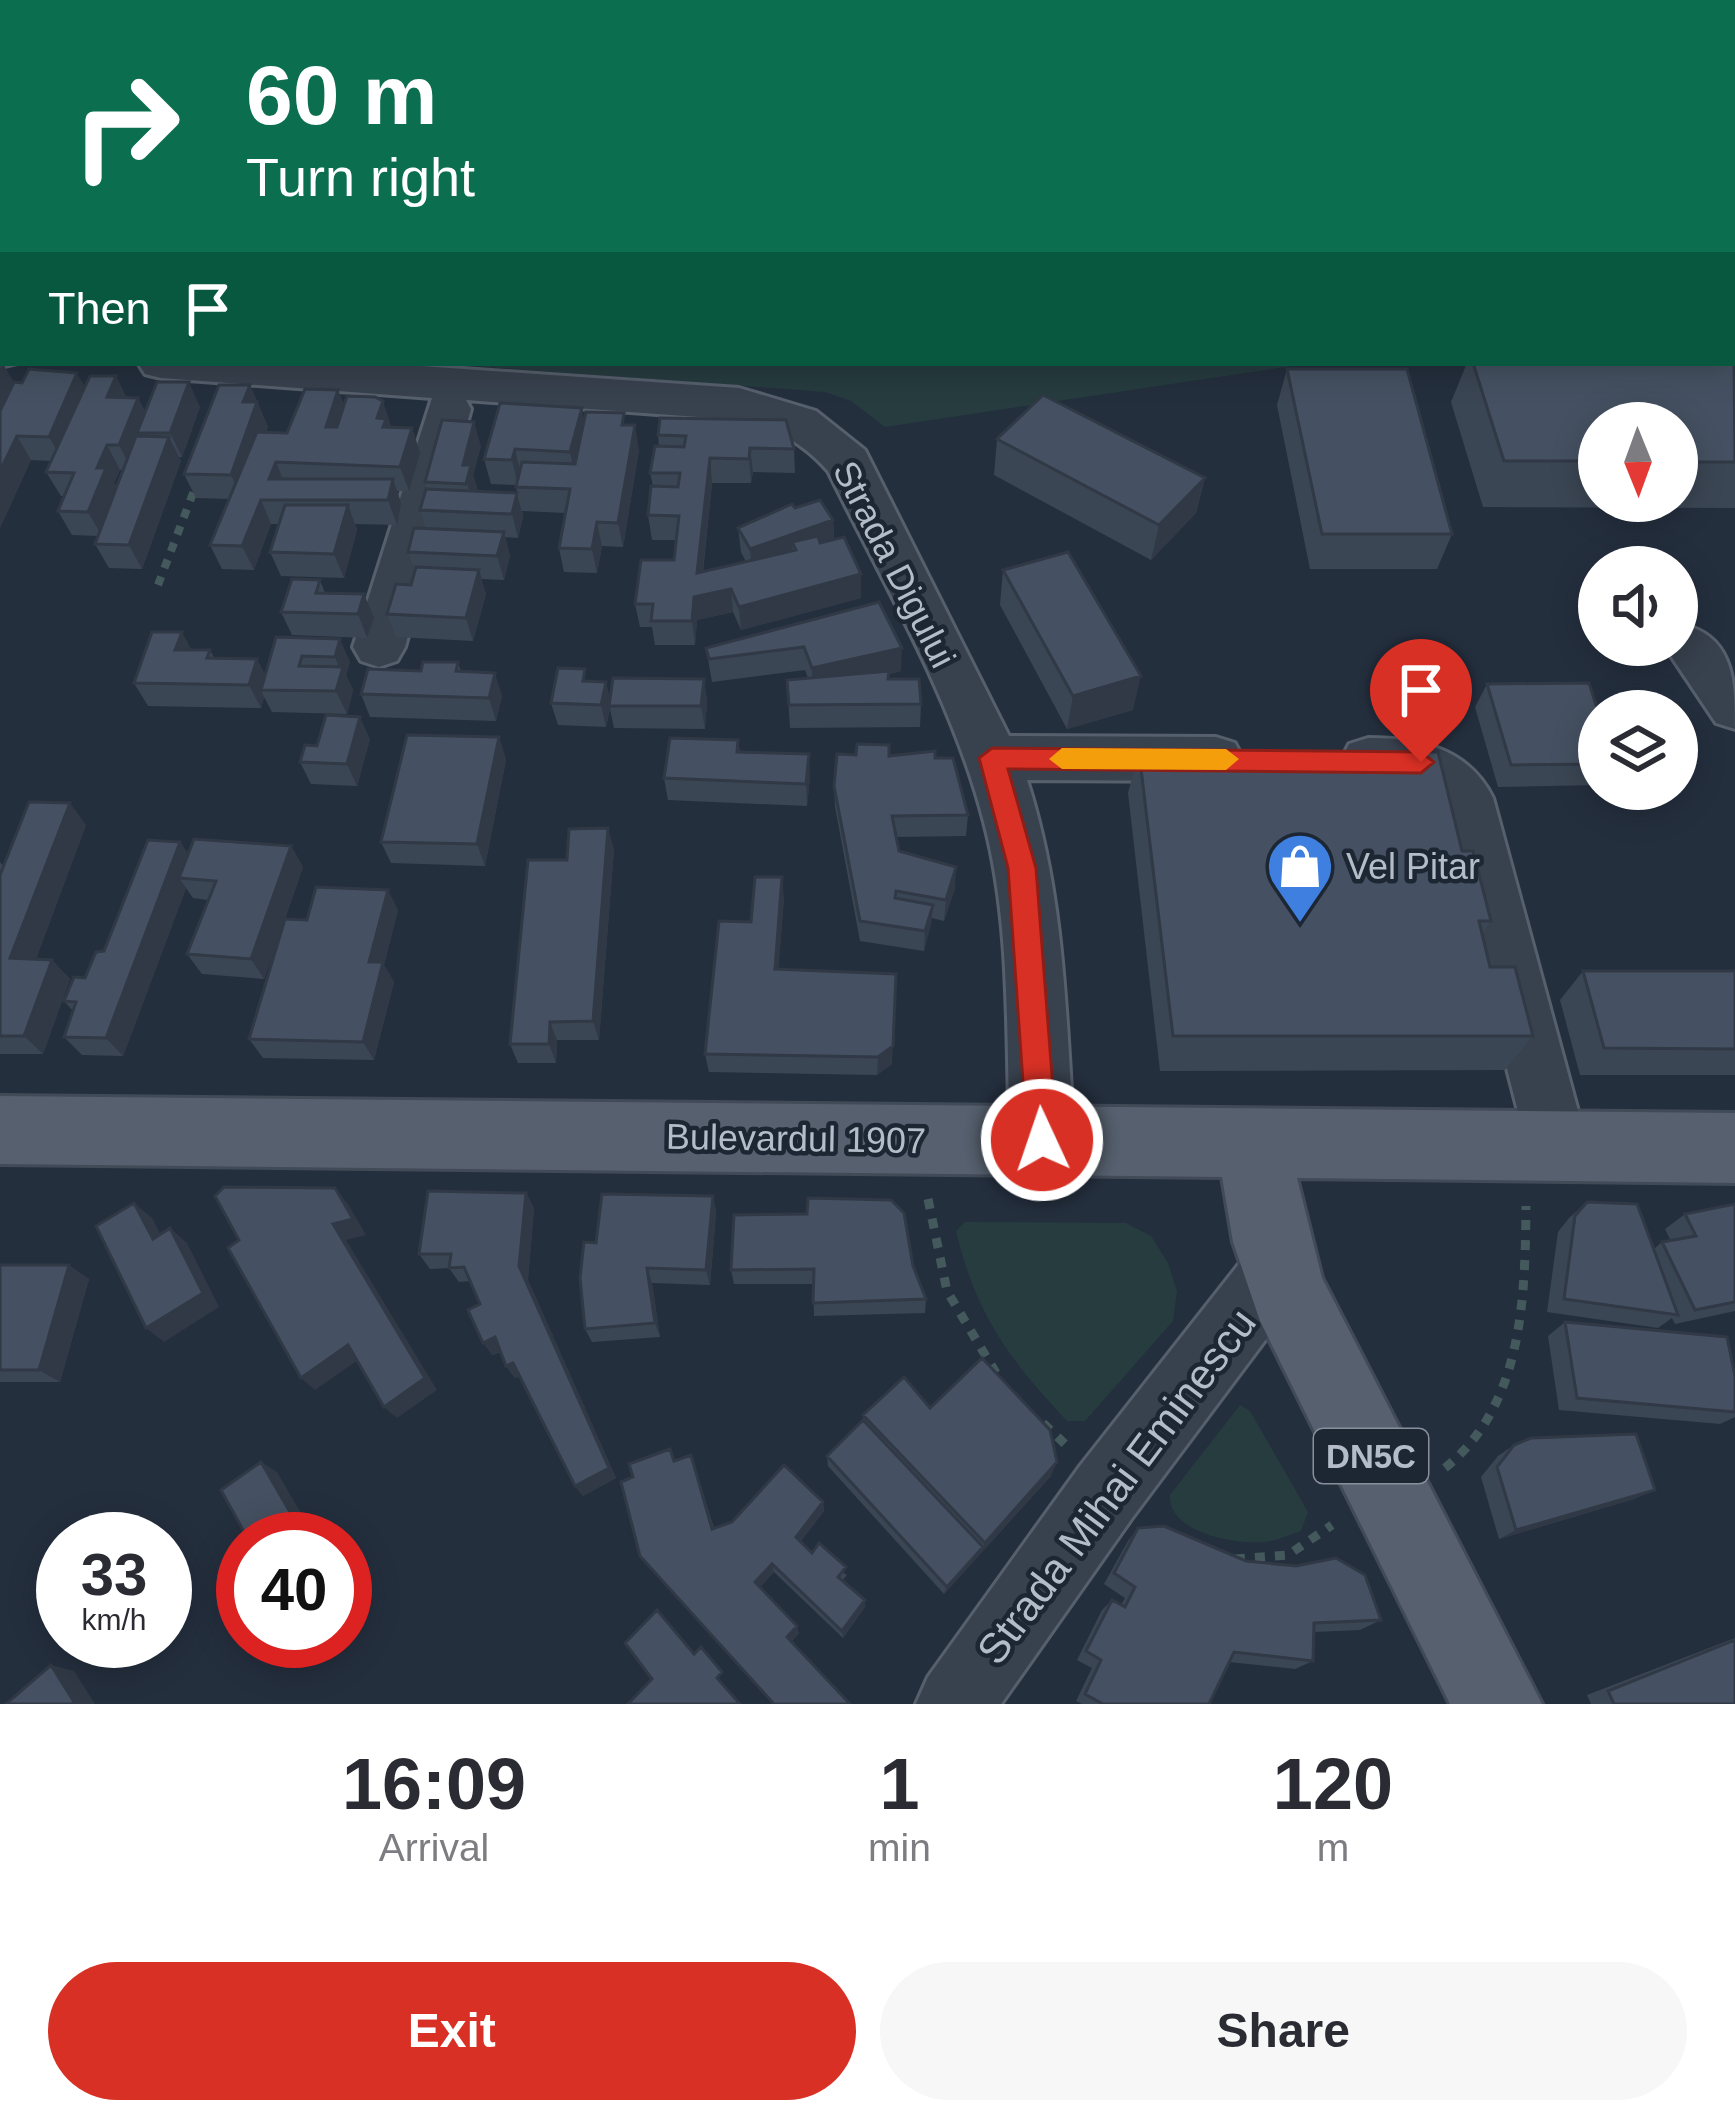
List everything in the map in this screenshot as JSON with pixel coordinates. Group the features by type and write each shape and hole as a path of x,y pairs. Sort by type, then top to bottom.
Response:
{"main road":[{"name":"Bulevardul 1907","path":"0,1130 1253,1144 1541,1177 1735,1148"},
{"name":"DN5C","path":"1253,1144 1278,1268 1497,1704"}],"street":[{"name":"Strada Digului","path":"202,366 740,404 795,415 823,433 848,462 992,758 1022,868 1042,1140"},
{"path":"379,647 455,384"},
{"path":"1698,657 1735,708"},
{"path":"992,758 1421,762 1447,777 1465,798 1541,1177"},
{"name":"Strada Mihai Eminescu","path":"955,1704 1106,1492 1278,1268"}],"path":[{"path":"158,585 200,477"},
{"path":"1430,1477 1469,1454 1494,1414 1511,1358 1541,1177"},
{"path":"928,1199 930,1247 953,1305 1001,1379"},
{"path":"1028,1409 1080,1459"},
{"path":"1213,1553 1273,1560 1303,1553 1332,1525"}],"green space":[{"path":"474,366 1292,366 885,427 851,401 825,392"},
{"path":"965,1222 1126,1223 1151,1236 1168,1263 1177,1291 1173,1321 1085,1421 1067,1421 997,1334 964,1261 956,1231"},
{"path":"1240,1405 1250,1411 1308,1512 1301,1531 1269,1541 1237,1541 1191,1527 1172,1508 1170,1495"}],"building":[{"path":"1474,366 1734,366 1735,462 1698,462 1698,402 1578,402 1578,461 1504,461"},
{"path":"29,369 77,373 49,437 17,436 0,471 0,411 14,382 22,383"},
{"path":"1287,369 1407,369 1452,534 1322,534"},
{"path":"90,376 116,376 107,397 138,398 119,445 107,445 97,468 106,468 88,512 58,511 74,473 46,472"},
{"path":"157,382 189,382 170,433 137,433"},
{"path":"219,385 250,385 243,402 257,402 231,475 184,474"},
{"path":"305,389 338,390 326,427 337,427 347,396 383,401 377,418 386,419 383,427 412,428 400,467 276,462 269,479 393,479 388,500 261,500 242,546 210,545 257,432 287,433"},
{"path":"1043,395 1205,478 1159,525 997,439"},
{"path":"500,403 582,408 570,452 515,449 512,460 484,459"},
{"path":"586,412 624,413 622,425 635,425 618,523 597,522 592,549 559,548 570,489 516,487 522,462 575,464"},
{"path":"660,418 786,420 794,449 750,448 749,459 710,458 697,573 796,550 792,542 818,536 820,543 844,537 861,574 739,607 731,589 694,597 692,621 651,621 653,604 635,604 641,560 674,560 679,516 648,515 651,486 678,487 680,473 650,473 655,446 684,447 686,436 658,435"},
{"path":"442,420 474,422 463,465 471,465 466,484 425,482"},
{"path":"136,436 169,437 129,545 95,544"},
{"path":"426,489 517,493 512,514 420,510"},
{"path":"820,500 833,520 750,549 738,528 792,504 795,508"},
{"path":"285,505 348,505 334,554 270,552"},
{"path":"414,528 504,532 497,556 408,552"},
{"path":"1068,552 1141,676 1073,696 1003,570"},
{"path":"416,567 479,570 466,618 387,614 396,584 411,585"},
{"path":"292,579 320,580 316,593 364,594 358,614 281,612"},
{"path":"879,602 902,648 812,668 804,647 709,659 706,648"},
{"path":"152,632 182,632 175,650 210,650 207,658 257,659 249,685 134,683"},
{"path":"276,637 340,639 335,657 302,656 299,666 343,667 336,691 261,690"},
{"path":"423,662 458,662 456,671 495,673 489,698 361,694 368,669 421,671"},
{"path":"558,668 585,669 583,681 606,682 601,705 551,703"},
{"path":"889,671 888,679 919,679 921,704 789,705 787,680"},
{"path":"613,678 704,679 701,706 609,706"},
{"path":"1589,683 1591,690 1578,690 1578,764 1511,765 1487,684"},
{"path":"326,715 360,717 347,764 300,762 305,745 317,746"},
{"path":"407,735 499,737 477,844 381,842"},
{"path":"670,738 738,740 737,752 809,754 806,784 664,778"},
{"path":"857,744 889,745 889,756 935,751 935,758 953,758 968,815 892,816 899,851 956,867 946,900 896,891 895,898 933,905 925,931 860,921 834,786 837,754 856,755"},
{"name":"Vel Pitar","path":"1139,752 1438,752 1462,851 1473,851 1491,921 1479,921 1490,967 1515,967 1533,1036 1173,1036"},
{"path":"29,802 70,803 10,958 52,960 24,1036 0,1036 0,875"},
{"path":"608,828 593,1021 550,1022 549,1044 510,1044 528,860 567,860 569,829"},
{"path":"194,839 291,846 251,959 187,954 216,881 179,878"},
{"path":"148,840 180,842 106,1038 64,1037 76,1002 64,1001 74,977 85,978 96,952 104,951"},
{"path":"755,877 782,877 775,969 896,974 893,1046 878,1057 705,1054 719,921 751,922"},
{"path":"316,887 388,890 369,962 383,962 363,1042 249,1039 285,919 307,920"},
{"path":"1583,971 1735,971 1735,1049 1604,1048"},
{"path":"224,1187 335,1188 353,1219 333,1224 425,1378 384,1407 348,1345 301,1378 228,1248 239,1240 215,1196"},
{"path":"428,1191 526,1193 519,1266 609,1468 575,1486 513,1363 506,1366 495,1337 483,1343 468,1310 480,1304 464,1267 449,1268 451,1254 419,1254"},
{"path":"602,1194 713,1196 706,1270 647,1268 655,1323 585,1329 580,1278 584,1242 596,1243"},
{"path":"808,1198 891,1200 904,1213 913,1266 926,1299 813,1303 814,1269 731,1270 734,1215 807,1214"},
{"path":"1587,1202 1637,1204 1678,1315 1564,1299 1575,1216"},
{"path":"134,1203 153,1239 170,1228 203,1293 146,1328 96,1226"},
{"path":"1735,1204 1735,1302 1695,1310 1662,1242 1696,1236 1685,1214"},
{"path":"0,1265 69,1265 39,1370 0,1370"},
{"path":"1565,1322 1727,1337 1735,1376 1735,1412 1577,1398"},
{"path":"982,1358 1050,1430 1057,1462 985,1543 863,1415 904,1377 930,1408"},
{"path":"863,1420 983,1547 947,1587 827,1456"},
{"path":"1636,1434 1655,1490 1516,1530 1497,1467 1514,1445 1531,1438"},
{"path":"670,1449 674,1461 691,1455 712,1529 732,1522 784,1465 823,1502 796,1537 812,1553 819,1543 846,1567 838,1577 865,1600 842,1631 772,1564 755,1582 797,1626 787,1637 850,1704 774,1704 640,1556 621,1482 633,1477 629,1464"},
{"path":"261,1462 290,1512 233,1512 221,1490"},
{"path":"1164,1526 1246,1561 1296,1566 1336,1558 1365,1575 1381,1620 1314,1623 1313,1661 1234,1652 1209,1704 1103,1704 1085,1694 1101,1660 1086,1651 1112,1600 1125,1607 1135,1587 1114,1573 1138,1528"},
{"path":"657,1610 694,1654 701,1647 722,1672 717,1678 740,1704 628,1704 652,1679 625,1643"},
{"path":"1735,1640 1735,1704 1614,1704 1608,1691"},
{"path":"48,1668 53,1668 74,1702 71,1704 6,1704"}],"slow traffic":[{"path":"1062,759 1226,759"}],"place":[{"name":"Vel Pitar","path":"1300,925"}],"route":[{"path":"1042,1140 1022,868 992,758 1421,762"}]}
